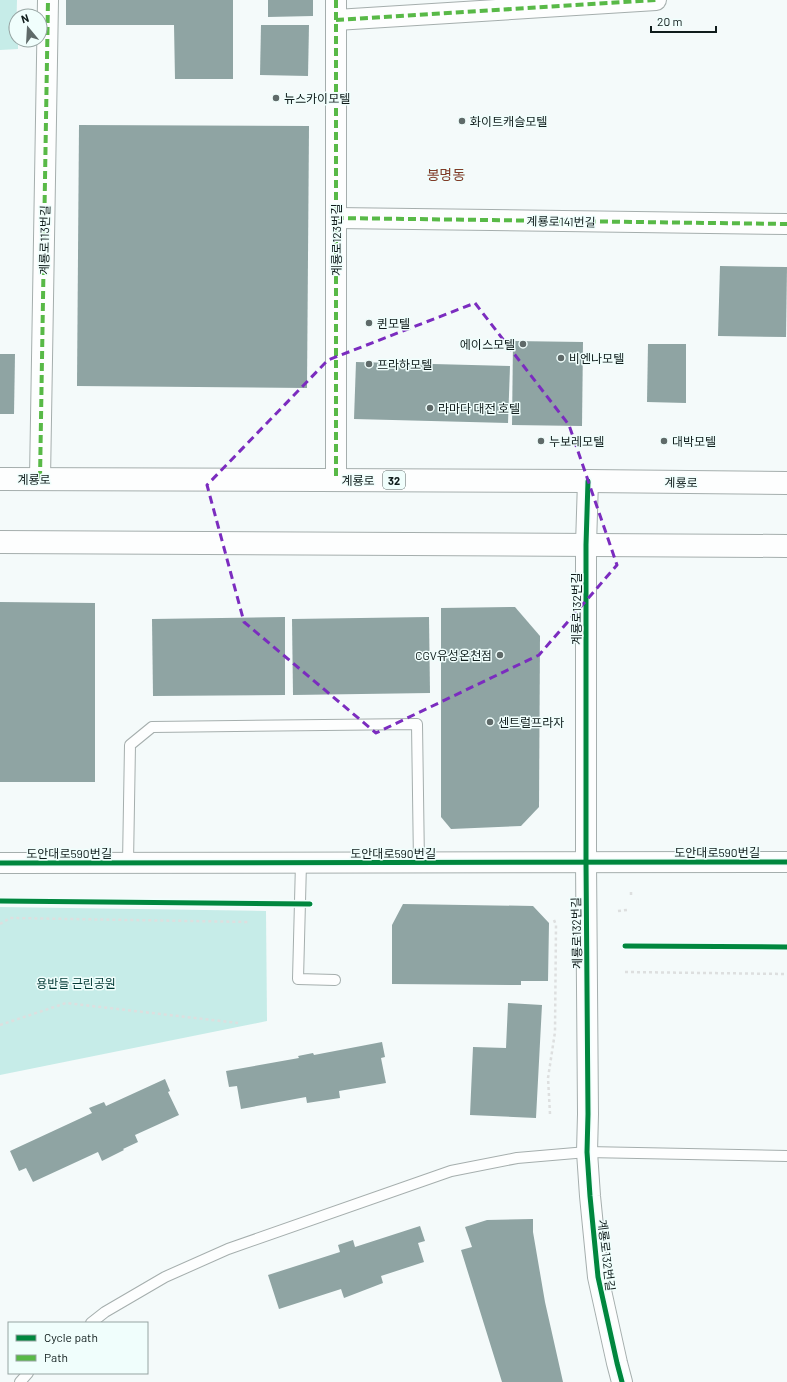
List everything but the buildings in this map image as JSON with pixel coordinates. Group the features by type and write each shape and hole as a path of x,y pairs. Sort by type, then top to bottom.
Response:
{"main road":[{"name":"계룡로","path":"0,479 787,483"},
{"path":"0,542 787,546"}],"street":[{"name":"계룡로113번길","path":"40,479 48,0"},
{"name":"계룡로123번길","path":"336,0 336,480"},
{"path":"336,20 656,0"},
{"name":"계룡로141번길","path":"336,218 787,224"},
{"name":"계룡로132번길","path":"588,481 586,545 587,1152 598,1277 622,1382"},
{"name":"도안대로590번길","path":"0,863 787,862"}],"lane":[{"path":"128,863 130,745 152,727 417,724 419,862"},
{"path":"301,863 298,979 335,980"},
{"path":"92,1322 105,1312 165,1277 228,1249 451,1171 517,1158 587,1152 787,1156"},
{"path":"20,1382 27,1374"}],"path":[{"path":"631,892 631,898"},
{"path":"618,911 627,910"},
{"path":"0,924 10,918 250,922"},
{"path":"550,1114 548,1078 555,1032 556,925 554,920"},
{"path":"626,946 787,947"},
{"path":"625,972 787,974"},
{"path":"0,1025 66,1003 238,1023"}],"highlighted area":[{"path":"475,303 569,425 617,565 539,655 376,733 244,622 207,485 328,360"}],"green space":[{"path":"0,0 17,0 17,8 8,8 8,48 18,49 0,50"},
{"name":"용반들 근린공원","path":"0,907 266,911 267,1021 0,1075"}],"marked path":[{"path":"40,479 48,0"},
{"path":"336,0 336,480"},
{"path":"336,20 656,0"},
{"path":"336,218 787,224"}],"cycle path":[{"path":"588,481 586,545 587,1152 598,1277 622,1382"},
{"path":"0,863 787,862"},
{"path":"0,901 310,904"},
{"path":"625,946 787,947"}],"place":[{"name":"뉴스카이모텔","path":"276,98"},
{"name":"화이트캐슬모텔","path":"462,121"},
{"name":"퀸모텔","path":"369,323"},
{"name":"에이스모텔","path":"523,344"},
{"name":"비엔나모텔","path":"561,358"},
{"name":"프라하모텔","path":"369,364"},
{"name":"라마다 대전 호텔","path":"430,408"},
{"name":"누보레모텔","path":"541,441"},
{"name":"대박모텔","path":"664,441"},
{"name":"CGV유성온천점","path":"500,655"},
{"name":"센트럴프라자","path":"490,722"}],"district":[{"name":"봉명동","path":"446,174"}]}
